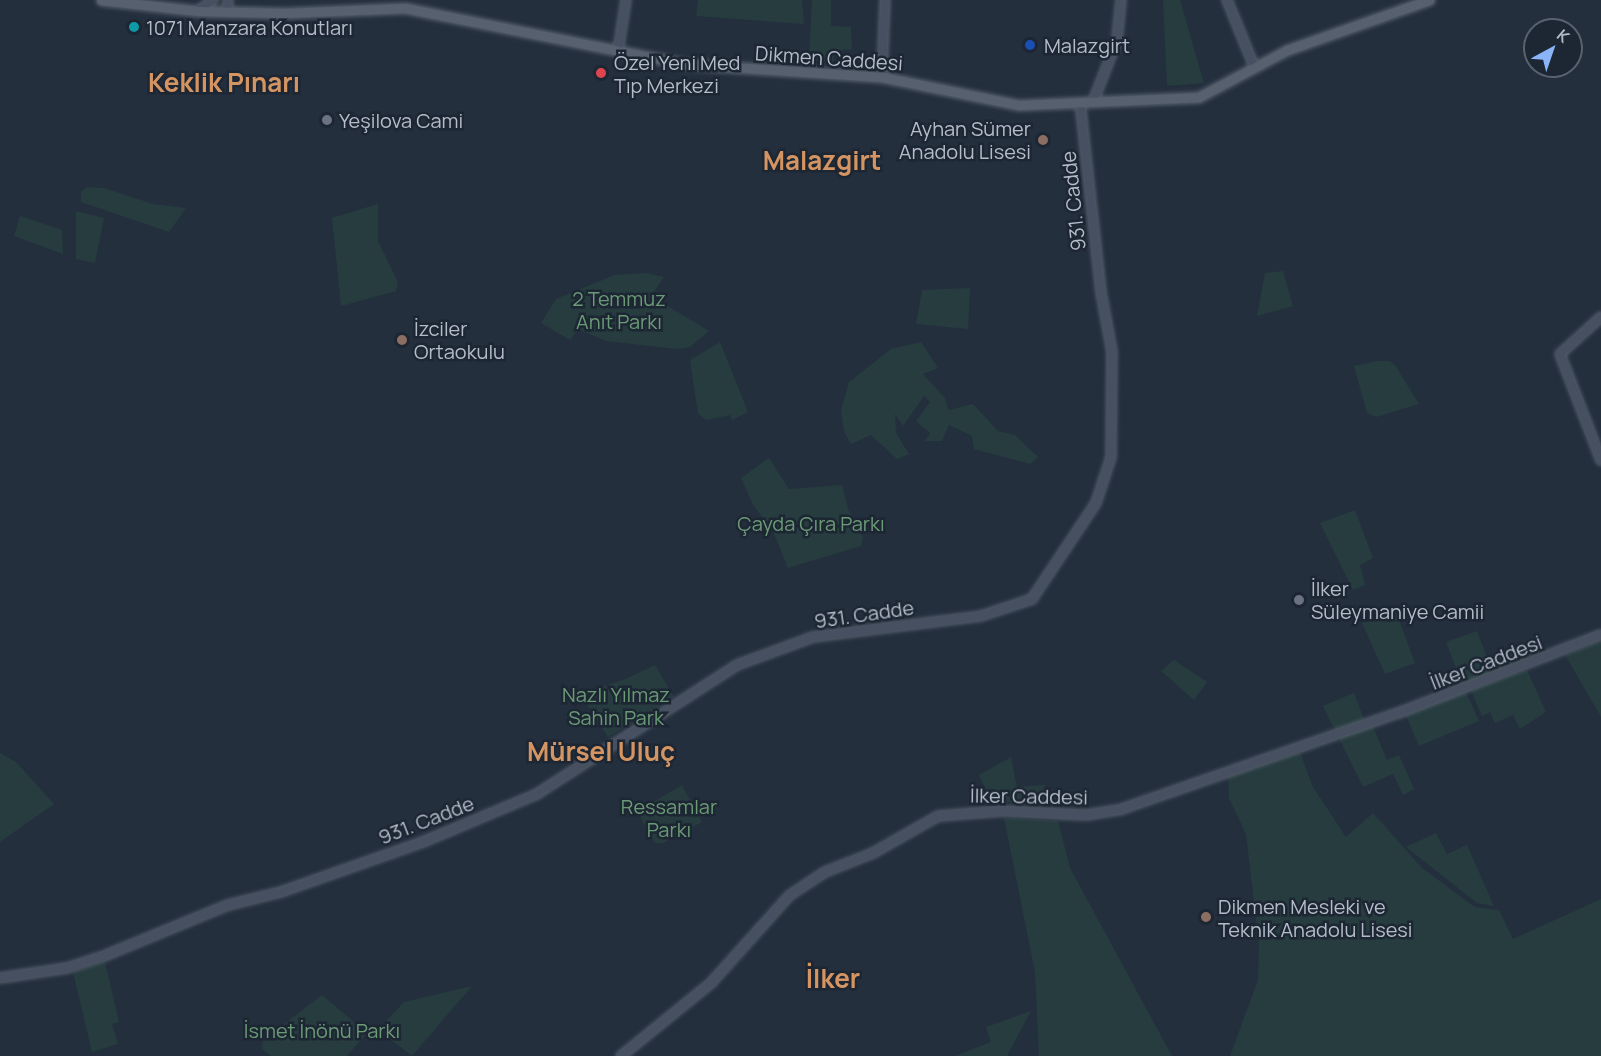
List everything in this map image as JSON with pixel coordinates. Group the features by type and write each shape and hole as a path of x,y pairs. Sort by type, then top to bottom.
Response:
{"main road":[{"name":"Dikmen Caddesi","path":"101,0 198,11 405,8 618,52 724,68 882,77 1008,104 1199,97 1254,66 1338,30 1430,0"},
{"path":"198,11 213,0"},
{"path":"222,0 225,11"},
{"path":"225,11 228,0"},
{"path":"618,52 626,0"},
{"path":"882,77 885,0"},
{"path":"1093,102 1117,40 1121,0"},
{"path":"1227,0 1254,66"},
{"name":"931. Cadde","path":"0,978 67,968 104,956 228,905 281,892 423,842 537,794 737,665 813,637 981,616 1032,599 1096,503 1111,457 1112,351 1101,292 1080,103"},
{"path":"1601,318 1560,354 1601,460"},
{"name":"İlker Caddesi","path":"621,1056 711,983 790,895 825,872 873,854 938,816 1002,811 1086,815 1122,809 1401,712 1601,635"}],"green space":[{"path":"698,0 802,0 804,24 696,16"},
{"path":"812,0 831,0 831,26 851,27 852,49 834,51 833,63 809,60"},
{"path":"1163,0 1180,0 1204,83 1167,86"},
{"path":"87,187 104,188 153,204 186,208 169,232 81,202 81,192"},
{"path":"378,204 378,241 398,282 396,291 341,306 332,218"},
{"path":"76,211 104,218 95,263 76,259"},
{"path":"20,216 62,230 63,254 14,236"},
{"path":"1283,271 1293,306 1257,316 1265,273"},
{"name":"2 Temmuz Anıt Parkı","path":"646,273 664,277 651,296 709,331 690,347 677,349 606,341 578,329 570,340 541,323 556,299 615,275"},
{"path":"970,288 968,329 916,324 922,290"},
{"path":"720,342 748,412 732,420 730,415 706,420 698,414 690,360"},
{"path":"921,342 938,368 923,374 945,398 948,410 973,404 998,431 1015,435 1038,457 1030,464 974,449 972,436 949,425 942,441 925,441 930,433 916,421 930,402 924,396 903,426 895,414 896,433 909,454 897,459 871,435 851,444 844,432 841,410 849,382 891,349"},
{"path":"1390,361 1397,368 1419,404 1376,417 1367,413 1354,366"},
{"name":"Çayda Çıra Parkı","path":"769,458 789,489 842,485 848,509 863,538 861,546 788,568 772,529 753,505 741,478"},
{"path":"1355,510 1373,558 1360,565 1365,585 1353,590 1320,523"},
{"path":"1396,612 1415,663 1385,674 1362,623"},
{"path":"1477,631 1487,657 1522,645 1529,663 1464,688 1446,642"},
{"path":"1601,641 1601,717 1565,655"},
{"path":"1174,660 1207,682 1194,700 1161,671"},
{"name":"Nazlı Yılmaz Sahin Park","path":"655,665 674,697 608,737 579,693 621,681"},
{"path":"1527,670 1546,712 1520,729 1513,715 1495,723 1490,712 1482,716 1471,690"},
{"path":"1464,688 1479,721 1419,746 1404,711"},
{"path":"1354,693 1366,724 1371,722 1387,760 1399,755 1414,789 1403,795 1393,774 1363,787 1323,706"},
{"path":"1300,752 1313,787 1346,837 1373,813 1422,868 1475,907 1499,910 1513,939 1601,899 1601,1056 1230,1056 1258,980 1259,944 1246,834 1229,798 1228,775"},
{"path":"0,753 16,762 54,804 0,842"},
{"path":"1011,757 1017,787 1045,785 1052,805 991,801 979,775"},
{"name":"Ressamlar Parkı","path":"682,785 702,822 663,843 655,843 637,812"},
{"path":"1004,818 1058,821 1070,868 1172,1056 1039,1056 1035,972"},
{"path":"1436,833 1447,854 1467,845 1494,906 1477,903 1406,847"},
{"path":"105,962 119,1022 112,1024 118,1044 92,1052 73,972"},
{"path":"472,986 412,1056 378,1030 404,1002"},
{"name":"İsmet İnönü Parkı","path":"322,995 367,1033 347,1056 271,1056 262,1049 263,1040"},
{"path":"1031,1011 1007,1056 955,1056 991,1042 986,1027"}],"place":[{"name":"1071 Manzara Konutları","path":"134,27"},
{"name":"Malazgirt","path":"1030,45"},
{"name":"Özel Yeni Med Tıp Merkezi","path":"601,73"},
{"name":"Yeşilova Cami","path":"327,120"},
{"name":"Ayhan Sümer Anadolu Lisesi","path":"1043,140"},
{"name":"İzciler Ortaokulu","path":"402,340"},
{"name":"İlker Süleymaniye Camii","path":"1299,600"},
{"name":"Dikmen Mesleki ve Teknik Anadolu Lisesi","path":"1206,917"}],"district":[{"name":"Keklik Pınarı","path":"224,83"},
{"name":"Malazgirt","path":"822,161"},
{"name":"Mürsel Uluç","path":"601,752"},
{"name":"İlker","path":"833,979"}]}
